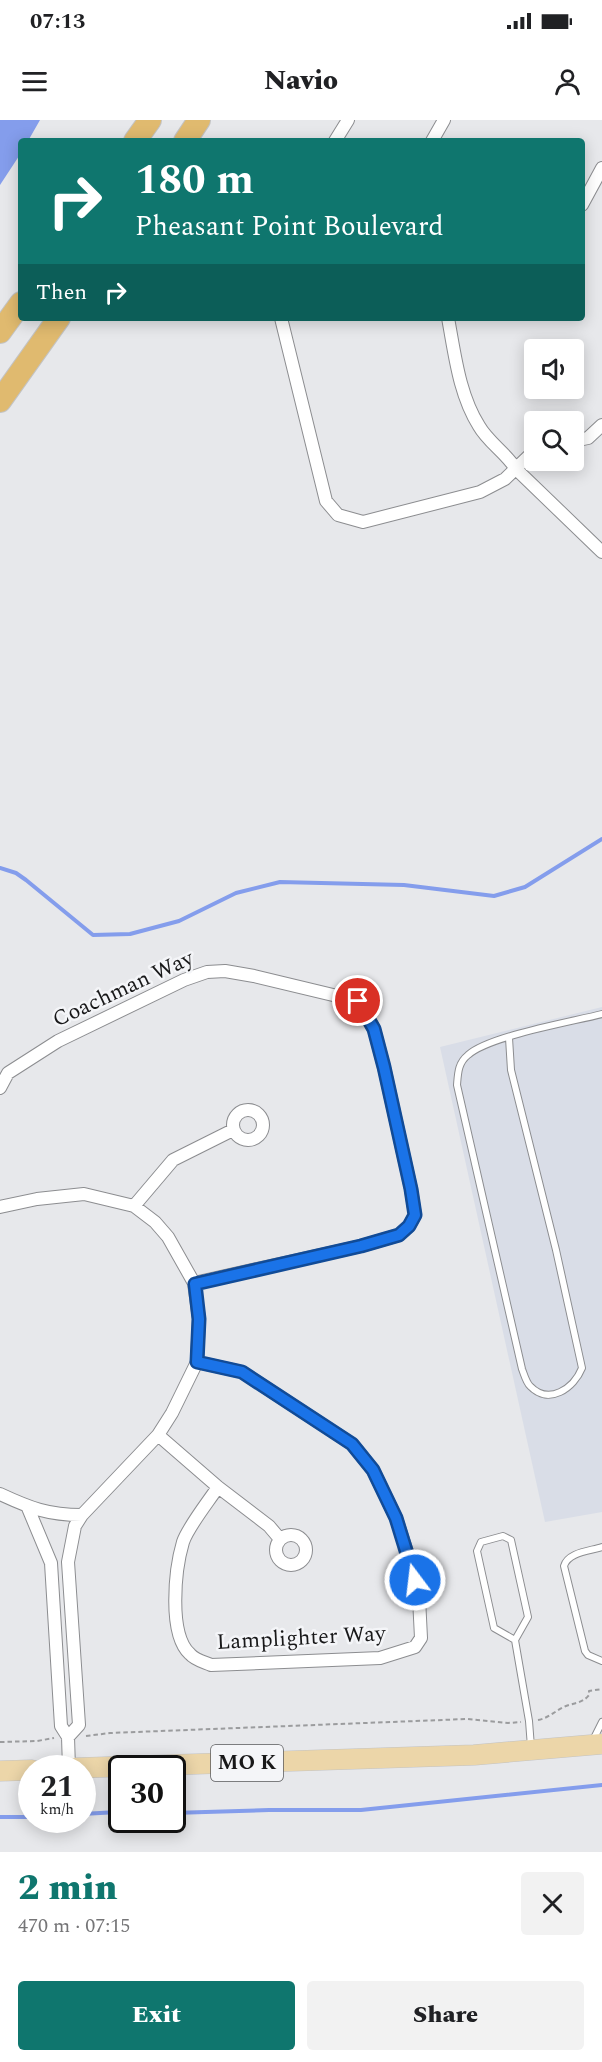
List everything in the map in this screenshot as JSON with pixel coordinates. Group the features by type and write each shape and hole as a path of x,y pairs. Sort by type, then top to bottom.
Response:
{"highway":[{"path":"137,138 150,120"},
{"path":"187,138 199,120"},
{"path":"0,332 18,307"},
{"path":"0,401 57,321"}],"main road":[{"name":"MO K","path":"96,1767 397,1758 531,1751 596,1744"},
{"path":"0,1771 18,1770"}],"street":[{"path":"337,138 348,120"},
{"path":"434,138 444,120"},
{"path":"585,199 602,168"},
{"path":"282,321 326,501 338,515 363,522 480,492 505,479 524,461"},
{"path":"449,321 466,403 480,429 509,457 516,469 602,552"},
{"path":"584,439 602,425"},
{"name":"Coachman Way","path":"0,1088 8,1073 58,1041 184,980 207,972 225,971 254,976 358,1001 374,1029 387,1078 415,1215 409,1226 399,1235 361,1246 195,1284"},
{"path":"134,1206 173,1160 233,1130"},
{"path":"0,1208 37,1198 84,1194 134,1206 154,1222 168,1238 195,1284 199,1319 197,1362 172,1413 158,1435 82,1515 75,1526 68,1562 79,1725 68,1737"},
{"name":"Lamplighter Way","path":"197,1362 242,1372 352,1444 373,1470 396,1518 419,1598 421,1638 415,1647 380,1658 210,1665 190,1655 178,1634 174,1588 184,1540 218,1487"},
{"path":"158,1435 218,1487 269,1526 280,1539"},
{"path":"0,1494 28,1508 59,1515 82,1515"},
{"path":"28,1508 51,1563 61,1726 68,1737 69,1755"},
{"path":"51,1563 68,1562"},
{"path":"55,1628 72,1626"}],"lane":[{"path":"509,1038 511,1070 556,1250 582,1368 579,1377 568,1389 556,1394 541,1393 530,1385 522,1369 457,1085 459,1065 478,1048 509,1038 602,1014"},
{"path":"515,1640 494,1628 477,1551 481,1542 502,1536 511,1540 528,1617 515,1640 529,1721 531,1751"},
{"path":"602,1547 570,1557 565,1561 564,1566 585,1651 588,1655 602,1661"},
{"path":"596,1744 602,1722"}],"path":[{"path":"0,1742 121,1732 467,1719 508,1723 548,1718 566,1706 586,1699 589,1691 602,1689"}],"shaded area":[{"path":"602,1007 602,1512 545,1522 440,1047"}],"water":[{"path":"0,120 40,120 30,138 18,138 18,158 0,185"}],"waterway":[{"path":"0,868 16,873 26,880 93,935 130,934 179,921 236,893 280,882 404,885 494,896 525,887 602,839"},
{"path":"186,1813 361,1810 602,1785"},
{"path":"96,1813 108,1813"},
{"path":"0,1817 18,1817"}],"route":[{"path":"358,1001 374,1029 415,1215 409,1226 399,1235 361,1246 195,1284 199,1319 197,1362 242,1372 352,1444 373,1470 396,1518 415,1580"}]}
